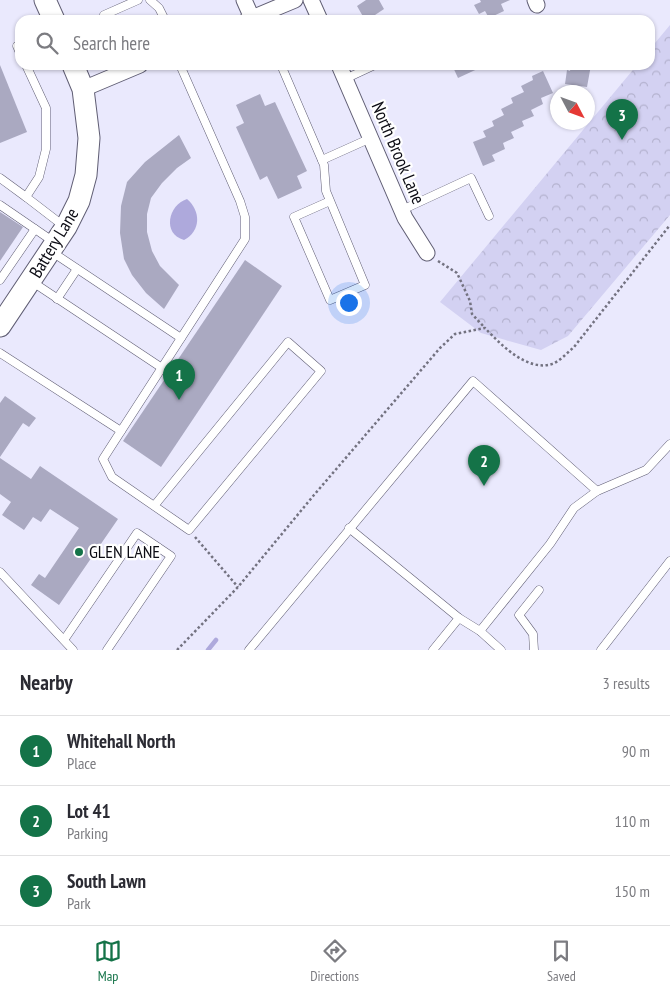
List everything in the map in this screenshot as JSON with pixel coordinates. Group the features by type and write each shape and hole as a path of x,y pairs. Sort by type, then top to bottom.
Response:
{"street":[{"path":"45,0 52,15"},
{"path":"244,0 253,15"},
{"path":"262,15 295,0"},
{"path":"311,0 318,15"},
{"name":"Battery Lane","path":"0,326 58,241 79,201 86,175 89,138 83,89 75,70"},
{"path":"83,89 128,70"},
{"name":"North Brook Lane","path":"342,72 402,210 426,253"}],"lane":[{"path":"104,15 138,0"},
{"path":"150,0 159,8 162,15"},
{"path":"26,197 39,177 46,148 46,108 28,70"},
{"path":"154,506 288,342 321,371 189,530 154,506 112,477 103,459 245,239 246,217 240,200 182,70"},
{"path":"283,70 324,165 326,191 365,285 330,300 294,217 330,201"},
{"path":"322,160 371,138"},
{"path":"0,178 26,197 77,269 181,338"},
{"path":"402,210 470,178 488,216"},
{"path":"0,205 35,229 58,241"},
{"path":"0,280 35,229"},
{"path":"57,299 77,269"},
{"path":"31,281 162,368"},
{"path":"0,353 120,431"},
{"path":"249,650 472,381 597,491"},
{"path":"480,631 550,544 574,508 597,491 646,470 670,444"},
{"path":"349,528 459,618 480,631 501,650"},
{"path":"64,640 137,533 171,556 107,650"},
{"path":"601,650 670,561"},
{"path":"0,572 72,650"},
{"path":"534,650 533,634 519,615 539,590"},
{"path":"433,650 459,618"}],"path":[{"path":"426,253 457,273 470,301 472,314 502,346 527,362 537,365 551,364 562,358 574,347 670,225"},
{"path":"177,650 238,587 314,494 440,348 454,334 485,328"},
{"path":"189,530 238,587"}],"green space":[{"path":"670,25 670,215 568,336 541,350 481,333 440,302 583,130 595,130 595,116 633,70 655,70 655,43"}],"shaded area":[{"path":"187,199 195,209 197,221 194,231 184,240 177,237 173,232 170,220 175,207"}],"building":[{"path":"366,0 379,0 384,9 375,15 362,15 357,6"},
{"path":"480,0 510,0 501,4 504,11 495,15 487,15 485,11 479,14 474,5 481,2"},
{"path":"0,65 27,132 0,143"},
{"path":"454,70 475,70 458,78"},
{"path":"567,70 590,70 587,85 565,84"},
{"path":"543,71 550,86 550,94 541,98 543,104 531,110 534,116 522,121 524,126 511,132 514,138 503,143 505,149 492,155 495,161 483,166 473,142 486,137 483,131 494,126 492,121 504,115 501,109 513,103 511,98 524,92 521,86 533,80 532,76"},
{"path":"260,94 265,106 275,102 307,171 297,176 302,188 278,199 267,176 260,180 236,127 244,123 236,105"},
{"path":"179,135 191,158 177,168 162,183 151,198 147,214 147,232 152,251 160,266 179,285 164,309 146,293 132,275 124,259 120,233 121,206 127,182 145,162"},
{"path":"0,212 23,227 0,261"},
{"path":"245,260 282,286 161,467 123,441"},
{"path":"5,396 36,418 29,427 23,423 0,457 0,403"},
{"name":"GLEN LANE","path":"0,458 31,479 40,466 118,519 59,605 31,585 39,574 45,578 79,528 50,509 41,522 33,517 24,530 2,515 11,502 0,494"}],"waterway":[{"path":"208,650 216,640"}],"place":[{"name":"South Lawn","path":"622,140"},
{"name":"Whitehall North","path":"179,400"},
{"name":"Lot 41","path":"484,486"},
{"name":"GLEN LANE","path":"79,552"}]}
